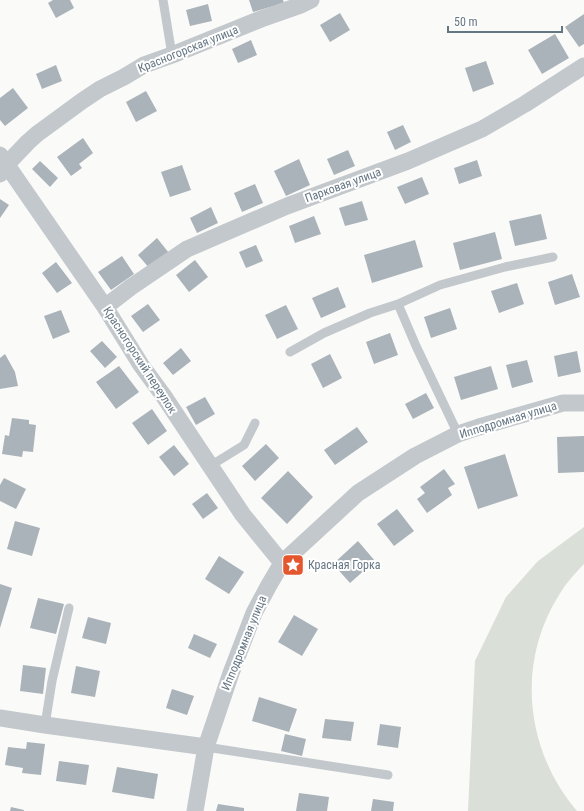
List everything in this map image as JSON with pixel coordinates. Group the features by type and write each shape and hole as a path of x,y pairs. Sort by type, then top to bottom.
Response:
{"street":[{"name":"Красногорская улица","path":"2,165 37,134 100,88 124,77 144,65 312,0"},
{"name":"Парковая улица","path":"105,307 131,287 188,249 287,206 408,161 482,129 525,104 584,66"},
{"name":"Красногорский переулок","path":"2,165 105,307 141,365 163,395 243,515 282,563"},
{"name":"Ипподромная улица","path":"195,811 206,747 231,673 254,613 268,585 282,563 358,493 415,456 458,434 479,427 563,403 584,403"},
{"path":"0,718 206,747"}],"lane":[{"path":"163,0 172,55"},
{"path":"290,352 324,333 370,313 398,304 440,285 505,267 553,257"},
{"path":"398,304 416,346 458,434"},
{"path":"210,466 244,445 255,423"},
{"path":"45,725 52,681 70,608"},
{"path":"206,747 388,775"}],"shaded area":[{"path":"584,527 584,564 571,578 559,595 545,621 536,649 532,677 532,706 537,734 546,761 560,787 577,811 468,811 475,661 506,597 538,561"}],"building":[{"path":"53,0 70,0 74,8 56,18 48,3"},
{"path":"249,0 283,0 284,3 253,12"},
{"path":"208,4 212,21 190,26 186,10"},
{"path":"340,13 350,30 330,42 320,25"},
{"path":"584,14 584,44 579,47 565,27"},
{"path":"555,34 569,58 542,74 528,50"},
{"path":"251,40 257,55 238,63 232,49"},
{"path":"486,61 494,84 473,92 465,68"},
{"path":"56,65 62,81 42,89 36,74"},
{"path":"13,88 28,108 5,126 0,120 0,98"},
{"path":"146,91 157,111 136,122 126,102"},
{"path":"403,125 411,142 395,150 387,132"},
{"path":"83,138 93,153 79,164 82,168 71,176 57,157"},
{"path":"348,150 355,166 334,175 327,159"},
{"path":"299,159 310,185 286,196 274,171"},
{"path":"477,160 482,176 459,184 454,168"},
{"path":"40,161 58,178 50,187 32,169"},
{"path":"182,165 191,190 170,197 161,172"},
{"path":"422,177 429,194 405,204 397,187"},
{"path":"255,184 263,203 242,212 234,193"},
{"path":"0,199 9,205 0,218"},
{"path":"362,201 368,220 345,226 339,208"},
{"path":"211,207 218,223 197,233 190,218"},
{"path":"541,214 547,239 515,246 509,221"},
{"path":"314,216 321,234 295,243 289,226"},
{"path":"495,232 502,259 460,270 453,243"},
{"path":"157,238 169,253 150,269 138,255"},
{"path":"415,240 423,267 372,283 364,255"},
{"path":"256,245 263,261 246,268 239,252"},
{"path":"122,256 134,274 111,290 98,272"},
{"path":"195,260 208,277 189,292 176,275"},
{"path":"56,262 72,283 57,293 42,273"},
{"path":"572,274 580,297 555,305 548,282"},
{"path":"517,283 524,304 499,313 491,291"},
{"path":"338,287 346,307 321,318 312,298"},
{"path":"148,304 160,320 143,332 131,316"},
{"path":"286,305 298,329 277,339 265,315"},
{"path":"450,308 457,329 431,338 424,317"},
{"path":"61,310 70,332 53,339 44,316"},
{"path":"390,333 398,355 374,364 366,342"},
{"path":"102,341 117,357 105,368 90,351"},
{"path":"181,348 191,361 173,375 163,363"},
{"path":"577,351 581,372 558,377 554,356"},
{"path":"5,354 15,372 18,386 0,389 0,358"},
{"path":"330,354 342,378 323,388 311,364"},
{"path":"527,360 533,382 512,388 506,365"},
{"path":"119,366 139,392 116,409 96,382"},
{"path":"491,366 498,389 461,400 454,377"},
{"path":"426,393 434,408 413,419 405,404"},
{"path":"205,397 215,414 196,425 186,407"},
{"path":"152,409 167,431 148,445 132,423"},
{"path":"12,418 29,420 29,424 36,425 33,452 23,451 22,457 2,454 5,435 9,436"},
{"path":"357,427 368,442 335,465 324,450"},
{"path":"584,436 584,472 558,473 557,437"},
{"path":"266,444 279,458 255,481 242,466"},
{"path":"174,445 189,464 174,476 159,457"},
{"path":"505,454 518,496 478,509 464,467"},
{"path":"444,469 455,484 448,488 452,495 427,513 417,499 425,493 420,487"},
{"path":"288,471 313,497 287,524 261,498"},
{"path":"4,478 26,489 16,509 0,501 0,485"},
{"path":"207,493 218,508 203,519 192,504"},
{"path":"397,509 414,531 394,546 377,524"},
{"path":"15,521 40,528 32,556 7,549"},
{"path":"358,541 375,561 350,583 333,564"},
{"path":"219,556 244,572 229,594 205,579"},
{"path":"0,584 12,588 0,628"},
{"path":"38,598 64,604 56,634 30,628"},
{"path":"294,615 318,629 302,656 278,642"},
{"path":"88,617 111,623 106,644 82,638"},
{"path":"194,634 217,644 210,658 188,648"},
{"path":"23,665 46,668 43,694 20,691"},
{"path":"76,666 100,671 95,697 71,693"},
{"path":"172,689 194,696 187,715 166,708"},
{"path":"259,697 297,709 289,732 252,721"},
{"path":"325,719 354,722 351,741 322,738"},
{"path":"380,724 401,727 398,748 377,745"},
{"path":"285,734 306,739 302,756 281,751"},
{"path":"27,742 45,744 41,775 22,773 23,768 5,765 8,747 26,749"},
{"path":"59,761 89,765 86,785 56,781"},
{"path":"117,767 158,774 154,799 112,792"},
{"path":"299,793 329,797 327,811 296,811"},
{"path":"373,799 394,802 393,811 371,811"},
{"path":"218,804 244,808 244,811 216,811"},
{"path":"11,807 24,810 24,811 10,811"}],"place":[{"name":"Красная Горка","path":"293,565"}]}
